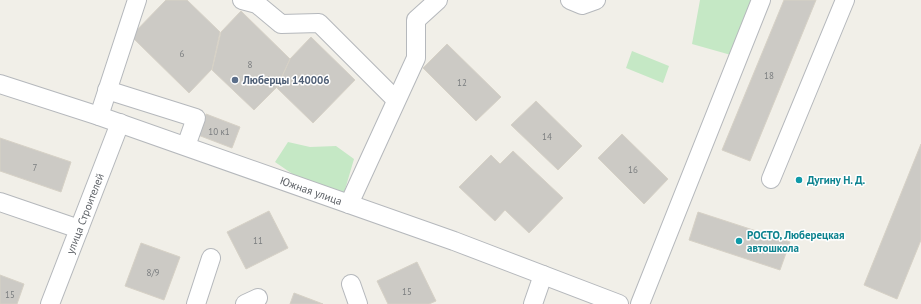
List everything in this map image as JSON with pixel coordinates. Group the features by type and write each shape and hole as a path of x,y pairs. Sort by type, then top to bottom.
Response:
{"street":[{"path":"99,116 137,0"},
{"path":"242,0 257,4 281,24 319,23 396,100"},
{"path":"349,204 416,58 416,20 438,0"},
{"path":"570,0 582,5 596,0"},
{"path":"640,304 760,0"},
{"path":"771,179 845,0"},
{"name":"Южная улица","path":"0,84 120,123 454,241 619,304"},
{"path":"107,90 196,118 186,146"},
{"name":"улица Строителей","path":"50,304 120,123"},
{"path":"0,202 79,229"},
{"path":"196,304 211,258"},
{"path":"533,304 543,275"},
{"path":"351,284 358,304"}],"green space":[{"path":"700,0 751,0 731,55 692,44"},
{"path":"632,51 669,66 663,83 626,68"},
{"path":"288,142 310,147 336,146 354,159 344,193 294,175 275,162"}],"building":[{"path":"166,0 187,0 220,32 212,69 189,93 131,36"},
{"path":"784,0 816,0 750,161 722,150"},
{"path":"241,11 290,59 277,87 254,110 212,70 221,32"},
{"path":"311,37 355,80 313,123 277,88 290,59"},
{"path":"447,44 501,97 476,121 423,68"},
{"path":"536,101 582,146 558,170 511,125"},
{"path":"206,114 240,127 232,148 198,135"},
{"path":"622,134 668,179 644,204 598,158"},
{"path":"0,138 71,162 61,192 0,171"},
{"path":"921,144 921,240 897,299 864,285"},
{"path":"513,151 563,198 529,233 505,210 495,221 459,187 491,155 500,164"},
{"path":"269,211 288,248 246,269 227,232"},
{"name":"РОСТО, Люберецкая автошкола","path":"698,212 790,242 780,270 689,240"},
{"path":"141,243 180,257 164,300 125,286"},
{"path":"417,262 436,301 429,304 388,304 377,281"},
{"path":"0,275 24,284 17,304 0,304"},
{"path":"294,293 323,304 290,304"}],"place":[{"name":"Люберцы 140006","path":"235,80"},
{"name":"Дугину Н. Д.","path":"799,180"},
{"name":"РОСТО, Люберецкая автошкола","path":"739,241"}]}
